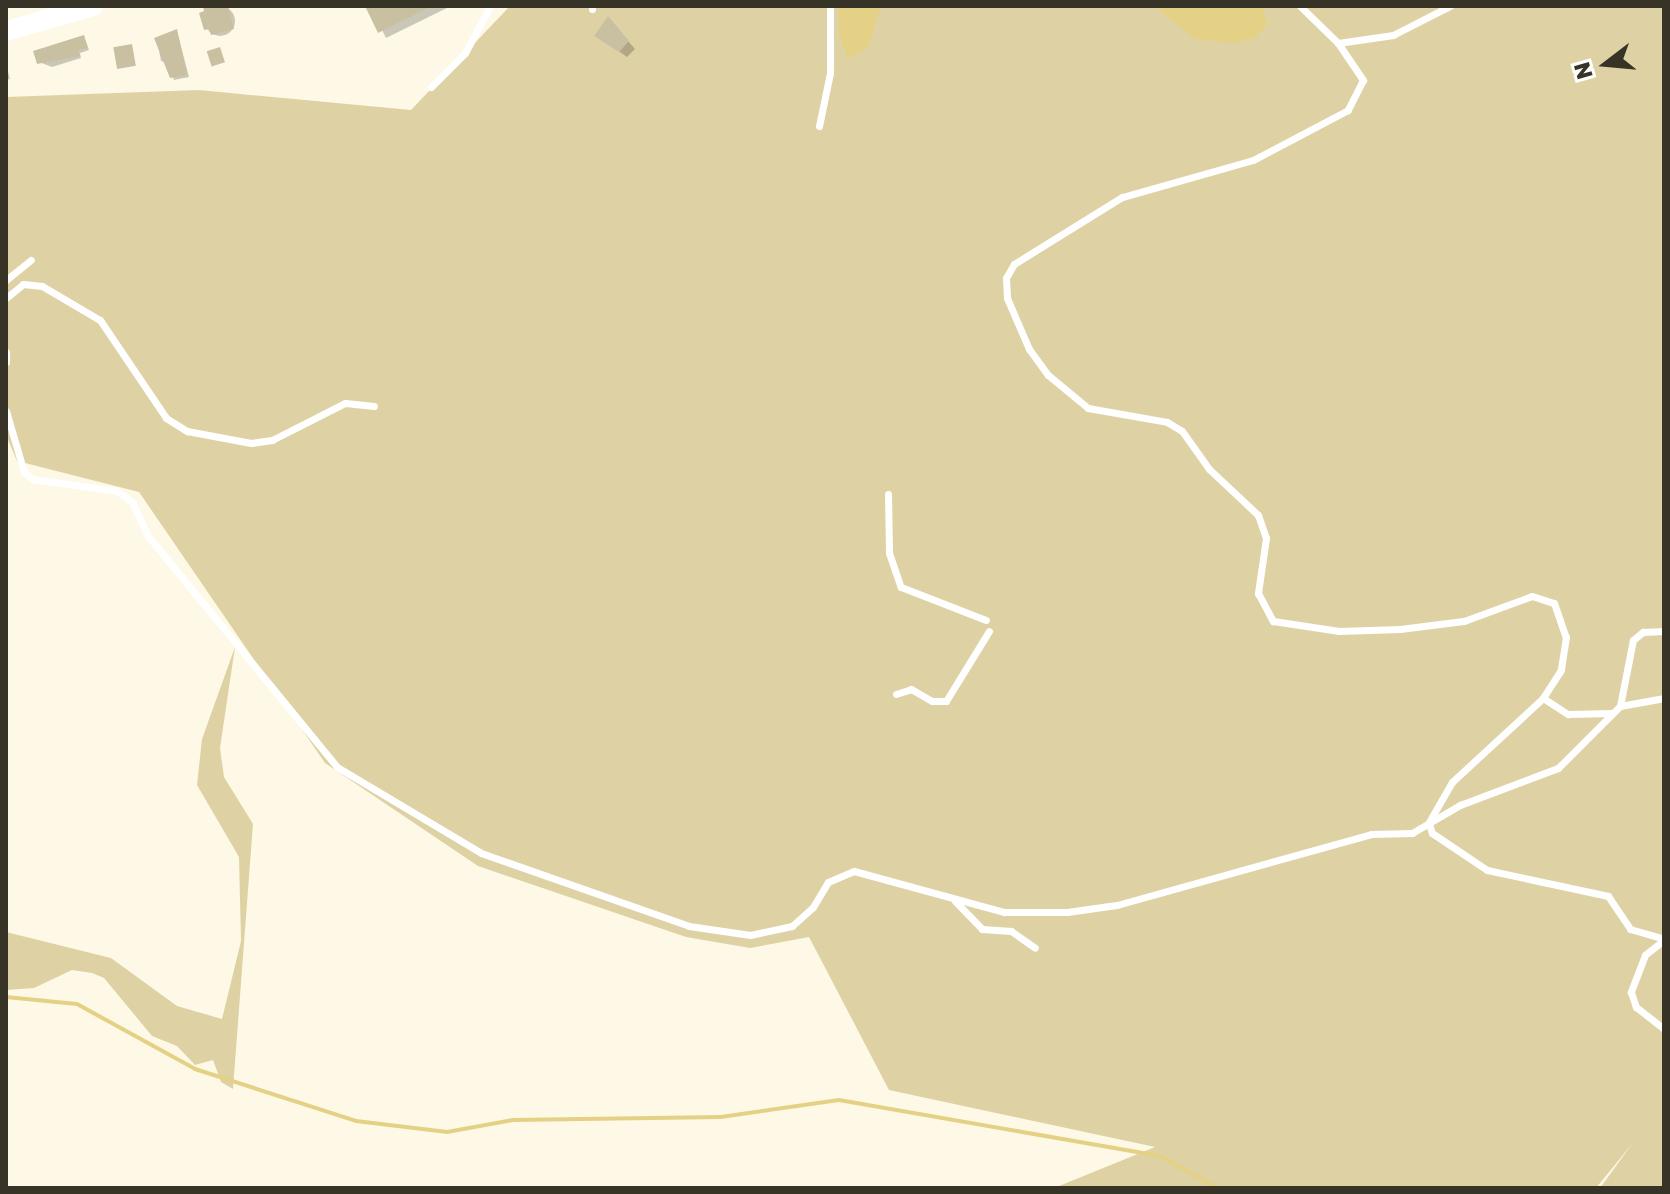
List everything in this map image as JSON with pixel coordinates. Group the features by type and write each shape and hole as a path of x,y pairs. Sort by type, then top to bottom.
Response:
{"street":[{"path":"6,31 93,6"}],"lane":[{"path":"431,87 465,53 490,6"},
{"path":"819,126 830,73 830,6"},
{"path":"1300,6 1338,43 1363,80 1348,110 1253,160 1122,197 1030,250 1006,278 1007,298 1029,349 1048,375 1088,408 1167,422 1182,431 1209,469 1258,515 1266,538 1258,593 1273,621 1339,631 1400,629 1464,621 1532,596 1544,596 1562,617 1566,655 1543,698 1452,782 1429,824 1432,833 1487,870 1608,896 1630,929 1664,940"},
{"path":"1338,43 1393,35 1450,6"},
{"path":"6,280 19,273 31,260"},
{"path":"19,273 100,320 166,418 187,431 251,443 272,440 345,403 374,406"},
{"path":"6,298 23,284 42,286"},
{"path":"6,352 6,362"},
{"path":"6,411 24,472 32,479 117,491 132,502 148,536 337,767 481,853 689,926 750,935 792,926 839,874 886,876 954,900 1004,912 1067,912 1117,905 1371,834 1412,833 1460,805 1558,768 1620,706 1664,698"},
{"path":"888,494 891,563 901,587 986,620"},
{"path":"896,694 911,689 932,701 946,701 989,631"},
{"path":"1620,706 1633,640 1643,632 1664,631"},
{"path":"1543,698 1568,714 1612,713"},
{"path":"954,900 982,929 1011,931 1035,948"},
{"path":"1664,940 1645,955 1631,992 1636,1007 1664,1029"}],"shaded area":[{"path":"510,6 1664,6 1664,1188 1600,1188 1632,1144 1596,1188 1054,1188 1155,1147 889,1090 809,937 750,948 686,937 478,866 325,763 139,492 17,461 6,435 6,97 199,90 411,110"},
{"path":"839,6 881,6 868,47 848,59 839,36"},
{"path":"1154,6 1263,6 1267,25 1255,38 1234,43 1195,39"},
{"path":"235,647 220,748 224,777 253,824 233,1089 221,1082 213,1060 195,1065 177,1046 152,1036 104,978 72,970 34,988 6,990 6,932 111,958 177,1006 222,1019 241,941 239,857 197,785 202,739"}],"building":[{"path":"203,6 228,6 234,29 211,35 209,29 204,30 199,13 204,11"},
{"path":"365,6 432,6 378,33"},
{"path":"608,16 629,41 619,52 594,36"},
{"path":"177,29 187,75 170,78 154,38"},
{"path":"84,35 88,48 78,50 80,56 37,64 33,51"},
{"path":"132,44 136,66 117,69 113,47"},
{"path":"220,47 225,62 212,67 207,51"}],"waterway":[{"path":"6,997 77,1004 195,1069 356,1121 447,1132 513,1120 721,1117 839,1100 1160,1156 1217,1188"}]}
